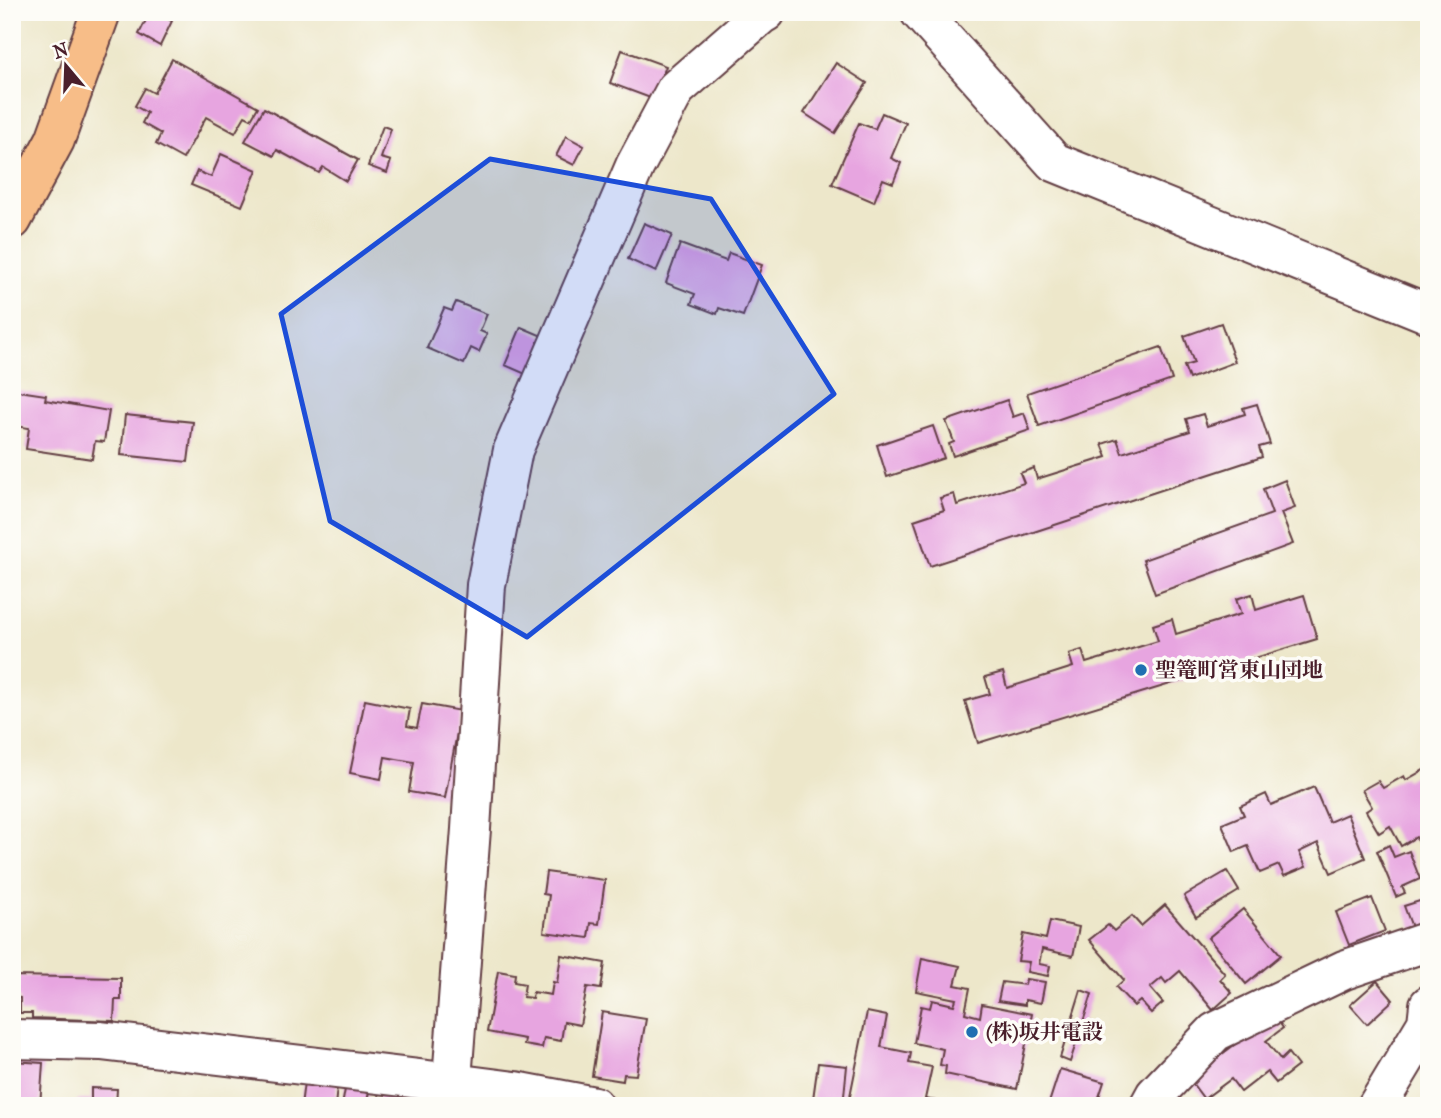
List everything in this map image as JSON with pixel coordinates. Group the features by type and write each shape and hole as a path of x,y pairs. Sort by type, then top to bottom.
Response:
{"main road":[{"path":"12,220 55,140 101,12"}],"street":[{"path":"920,12 1054,162 1429,314"},
{"path":"452,1094 486,585 513,450 635,166 676,89 762,13"},
{"path":"1149,1106 1155,1095 1215,1032 1344,970 1429,941"},
{"path":"1377,1106 1427,1023 1429,1005"},
{"path":"12,1039 101,1041 452,1094 515,1091 594,1106"}],"highlighted area":[{"path":"490,159 711,199 834,394 527,637 330,521 281,314"}],"building":[{"path":"150,12 172,21 160,46 139,34"},
{"path":"622,50 666,66 653,99 610,83"},
{"path":"172,59 258,107 251,119 245,116 235,133 206,117 183,159 156,144 161,134 142,123 147,113 135,106 145,88 154,93"},
{"path":"836,63 867,83 835,133 804,113"},
{"path":"264,108 358,160 346,181 323,167 319,173 277,150 274,156 245,141"},
{"path":"882,113 906,123 891,158 901,163 893,183 883,179 874,202 832,184 859,123 875,129"},
{"path":"383,126 391,129 381,158 391,161 387,173 368,166"},
{"path":"566,136 584,146 574,165 556,156"},
{"path":"221,154 257,170 242,206 191,185 197,171 211,177"},
{"path":"644,223 672,235 656,272 628,259"},
{"path":"680,244 726,261 729,253 762,265 743,316 719,308 717,314 691,304 695,294 666,283"},
{"path":"456,302 487,314 480,331 487,334 479,352 471,348 464,364 427,348 444,308 452,311"},
{"path":"1221,323 1235,362 1189,379 1184,366 1194,363 1184,336"},
{"path":"521,327 547,338 530,376 505,365"},
{"path":"1161,347 1172,380 1039,426 1027,393"},
{"path":"12,390 46,395 45,400 109,411 104,442 95,441 92,459 26,449 29,428 15,426 12,437"},
{"path":"1007,400 1013,417 1024,413 1030,430 953,456 949,444 954,442 946,421"},
{"path":"1257,404 1270,444 1259,447 1262,457 930,566 914,520 944,510 940,498 954,494 957,505 1024,483 1020,473 1034,468 1037,479 1107,457 1102,444 1117,439 1122,453 1190,431 1186,419 1203,414 1207,426 1245,414 1243,408"},
{"path":"125,415 193,422 188,462 121,455"},
{"path":"933,426 944,458 887,477 877,445"},
{"path":"1285,480 1295,508 1281,513 1293,544 1155,594 1143,560 1272,514 1263,489"},
{"name":"聖篭町営東山団地","path":"1252,594 1256,610 1304,595 1317,639 978,743 965,701 990,694 985,677 1003,672 1007,688 1073,667 1069,654 1082,650 1086,663 1158,641 1153,625 1172,619 1176,634 1241,614 1236,599"},
{"path":"365,700 410,709 407,726 417,728 422,704 461,711 445,798 409,792 414,762 385,757 381,779 350,773"},
{"path":"1429,767 1429,845 1423,848 1416,837 1401,846 1390,826 1379,833 1366,811 1372,807 1362,790 1378,781 1383,788 1404,776 1406,780"},
{"path":"1314,787 1329,822 1347,814 1365,858 1331,873 1318,843 1299,852 1306,867 1284,876 1279,865 1260,873 1248,846 1234,852 1222,824 1244,815 1240,806 1266,794 1271,805"},
{"path":"1389,845 1394,857 1409,851 1420,879 1402,887 1405,893 1396,897 1377,851"},
{"path":"1227,871 1239,891 1196,917 1184,896"},
{"path":"546,872 605,880 599,924 591,923 589,938 544,932 549,895 543,894"},
{"path":"1372,898 1385,931 1349,945 1336,912"},
{"path":"1429,898 1429,925 1413,930 1404,906"},
{"path":"1165,905 1225,974 1220,979 1232,993 1213,1010 1180,971 1166,983 1162,978 1150,988 1163,1003 1151,1013 1140,1001 1134,1006 1116,987 1124,980 1089,940 1108,925 1114,931 1132,916 1141,926"},
{"path":"1243,909 1281,955 1246,984 1208,938"},
{"path":"1050,921 1079,927 1073,956 1042,949 1039,964 1050,966 1048,976 1027,972 1029,962 1018,961 1023,934 1046,939"},
{"path":"561,955 605,963 601,989 587,987 580,1025 564,1022 561,1041 544,1038 542,1048 524,1045 525,1039 487,1032 498,971 515,974 514,982 525,984 523,997 532,998 533,992 551,995 553,982 557,983"},
{"name":"(株)坂井電設","path":"922,958 960,966 955,985 970,988 965,1013 980,1017 982,1004 1032,1014 1017,1089 945,1074 946,1066 940,1065 943,1049 914,1043 921,1006 930,1008 932,1000 954,1005 956,999 916,991"},
{"path":"13,976 121,978 121,1000 115,1000 114,1021 32,1018 32,1013 20,1013 20,998 12,997"},
{"path":"1026,979 1045,982 1041,1003 1025,1000 1025,1005 998,1001 1002,982 1025,985"},
{"path":"1377,981 1393,1000 1367,1024 1350,1005"},
{"path":"1081,990 1092,994 1070,1062 1060,1058"},
{"path":"602,1012 646,1019 636,1075 624,1074 623,1081 592,1076"},
{"path":"867,1012 887,1016 881,1047 911,1053 909,1063 932,1067 925,1099 954,1106 848,1106"},
{"path":"1274,1015 1283,1028 1266,1041 1281,1060 1288,1053 1298,1066 1276,1083 1267,1072 1241,1092 1231,1079 1204,1099 1189,1079"},
{"path":"12,1061 43,1063 40,1106 12,1106"},
{"path":"818,1063 847,1066 843,1106 812,1106"},
{"path":"1060,1069 1104,1082 1096,1106 1048,1106"},
{"path":"305,1074 338,1077 335,1106 301,1106"},
{"path":"347,1078 371,1082 366,1106 342,1106"},
{"path":"380,1083 437,1090 436,1106 377,1106"},
{"path":"91,1088 117,1089 116,1106 77,1106 77,1100 91,1100"}],"place":[{"name":"聖篭町営東山団地","path":"1141,670"},
{"name":"(株)坂井電設","path":"972,1032"}]}
